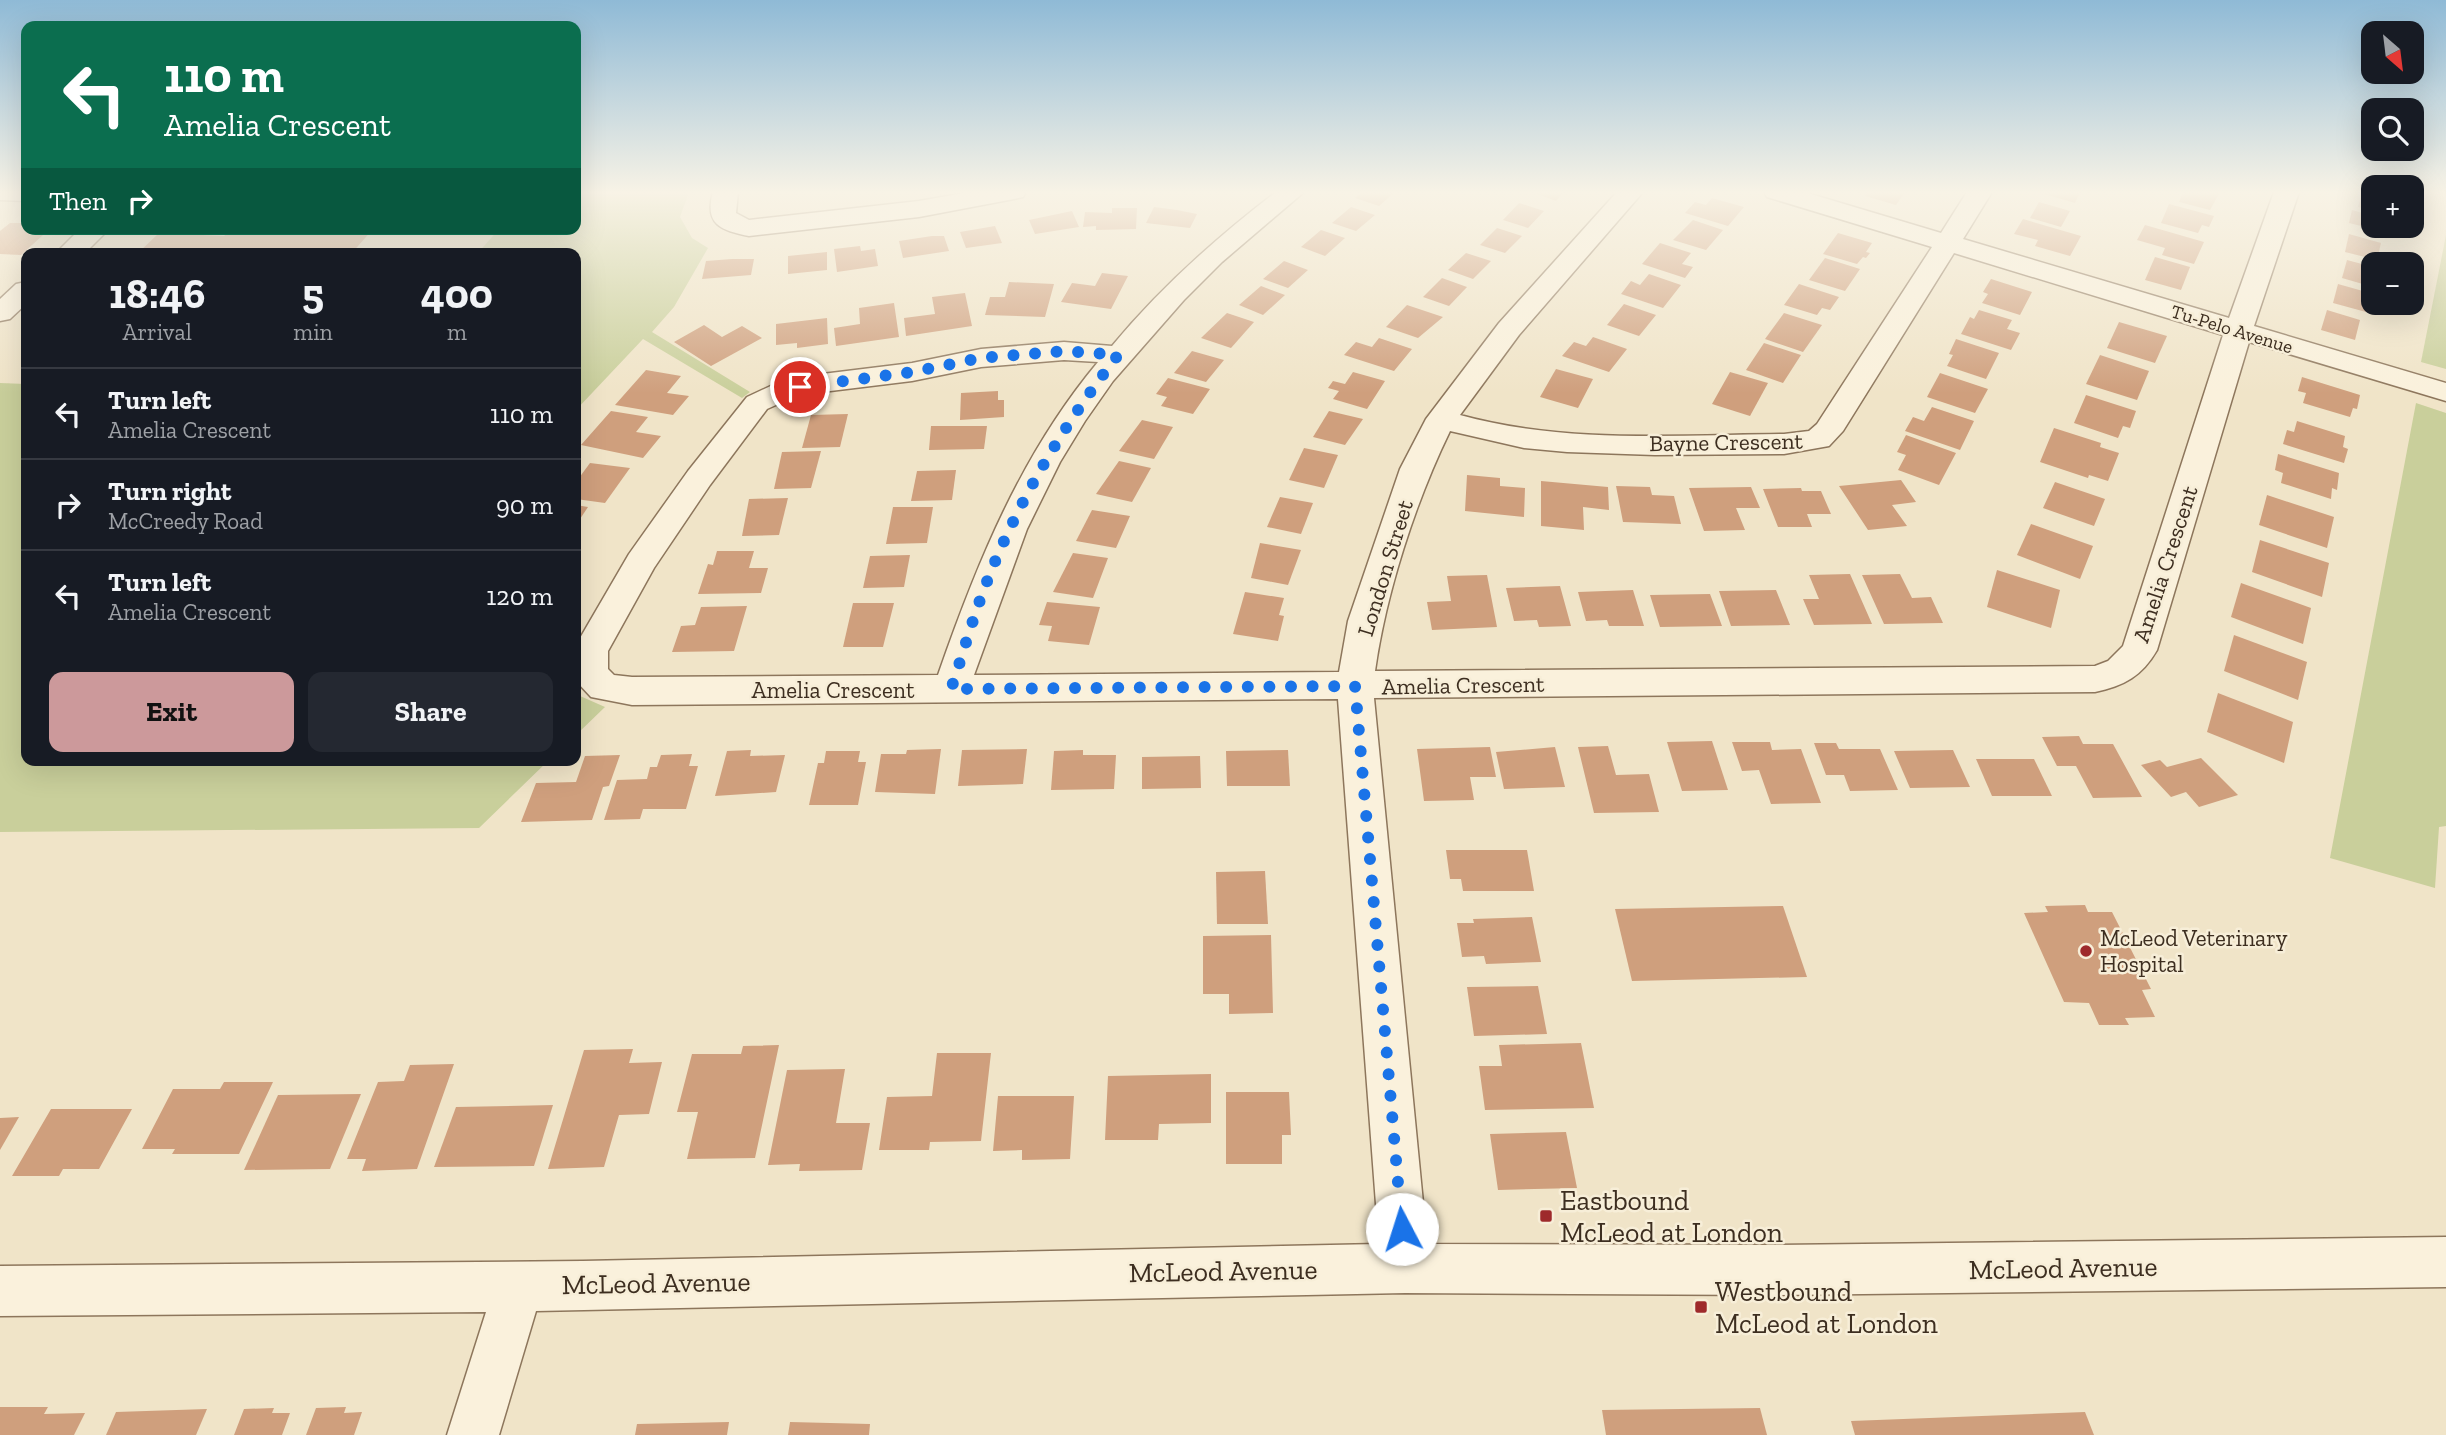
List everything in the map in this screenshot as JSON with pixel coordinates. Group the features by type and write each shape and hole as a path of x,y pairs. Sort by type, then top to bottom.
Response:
{"street":[{"path":"951,689 983,591 1022,504 1056,442 1118,355 1213,259"},
{"name":"London Street","path":"1405,1268 1355,686 1365,621 1416,469 1441,419 1508,329 1570,259"},
{"name":"Bayne Crescent","path":"1441,419 1479,432 1573,443 1784,444 1818,439 1828,431 1939,259"},
{"name":"Tu-Pelo Avenue","path":"2002,259 2446,392"},
{"name":"Amelia Crescent","path":"1118,355 1065,351 981,358 912,372 814,384 785,390 757,402 699,478 641,562 590,651 590,674 604,687 632,691 2095,679 2117,675 2129,665 2139,650 2264,259"},
{"path":"0,313 21,294"},
{"name":"McLeod Avenue","path":"0,1292 519,1286 1405,1268 1774,1270 2446,1262"},
{"path":"473,1435 519,1286"}],"green space":[{"path":"581,259 702,259 674,307 652,332 750,392 742,398 643,339 581,405"},
{"path":"2441,259 2446,259 2446,369 2421,362"},
{"path":"0,383 21,384 21,766 543,766 479,828 0,832"},
{"path":"2416,403 2446,413 2446,826 2439,827 2435,888 2330,858"},
{"path":"581,696 605,707 581,730"}],"building":[{"path":"754,259 751,275 702,279 706,261"},
{"path":"788,259 827,259 827,270 788,274"},
{"path":"835,259 877,259 878,266 837,272"},
{"path":"1460,259 1491,261 1473,279 1448,270"},
{"path":"1646,259 1686,259 1682,264 1693,267 1685,278 1642,264"},
{"path":"1824,259 1860,269 1845,291 1809,280"},
{"path":"1840,259 1861,259 1857,264"},
{"path":"2154,259 2190,267 2181,290 2145,280"},
{"path":"2176,259 2196,259 2194,264"},
{"path":"2347,260 2361,264 2361,284 2342,278"},
{"path":"1284,261 1308,270 1288,288 1263,279"},
{"path":"1102,273 1128,276 1111,309 1061,302 1072,283 1095,286"},
{"path":"1649,274 1681,285 1663,308 1621,294 1631,281 1640,285"},
{"path":"1442,278 1467,287 1449,306 1423,297"},
{"path":"1991,279 2032,292 2020,315 1982,303 1988,294 1983,292"},
{"path":"1009,282 1054,284 1045,317 985,315 990,297 1005,297"},
{"path":"1799,284 1839,297 1830,310 1822,308 1817,315 1784,305"},
{"path":"2338,284 2361,290 2361,311 2333,303"},
{"path":"1261,286 1285,295 1263,315 1239,305"},
{"path":"965,293 972,326 906,336 904,318 935,314 932,297"},
{"path":"894,303 899,337 836,346 834,328 860,324 859,308"},
{"path":"1624,304 1656,315 1639,336 1607,325"},
{"path":"1407,305 1443,317 1418,338 1386,327"},
{"path":"1979,310 2012,320 2007,329 2020,333 2011,350 1961,334 1970,317 1974,319"},
{"path":"2327,310 2360,320 2355,340 2321,330"},
{"path":"1227,313 1254,322 1231,348 1201,338"},
{"path":"1784,313 1822,325 1803,352 1765,339"},
{"path":"827,318 828,344 797,348 797,343 776,345 776,324"},
{"path":"2119,322 2167,336 2155,363 2107,348"},
{"path":"704,325 722,337 742,326 762,338 711,366 674,342"},
{"path":"1593,337 1627,349 1609,372 1562,356 1574,342 1586,346"},
{"path":"1379,338 1412,349 1394,371 1344,355 1356,342 1372,347"},
{"path":"1956,339 1999,353 1986,379 1947,366 1953,355 1949,354"},
{"path":"1764,343 1801,355 1783,383 1746,370"},
{"path":"1192,351 1224,360 1206,382 1174,373"},
{"path":"2100,355 2149,371 2137,400 2086,384"},
{"path":"1556,369 1593,379 1578,408 1540,397"},
{"path":"646,370 681,376 667,393 689,396 673,415 615,405"},
{"path":"1353,372 1385,381 1367,409 1333,399 1339,391 1328,388 1333,381 1345,384"},
{"path":"1730,372 1768,383 1750,416 1712,404"},
{"path":"1940,373 1988,389 1975,413 1927,397"},
{"path":"2302,377 2360,395 2357,409 2353,408 2350,417 2303,403 2306,393 2298,391"},
{"path":"1168,378 1210,389 1193,414 1161,406 1167,397 1156,394"},
{"path":"998,391 998,400 1004,400 1004,417 960,420 961,393"},
{"path":"2086,395 2136,411 2130,428 2123,426 2118,438 2074,423"},
{"path":"1932,407 1974,421 1960,450 1905,431 1913,417 1924,421"},
{"path":"611,411 648,417 636,432 661,436 643,458 581,445"},
{"path":"1329,411 1363,419 1345,445 1313,437"},
{"path":"848,414 840,447 802,448 811,415"},
{"path":"1142,420 1173,427 1154,459 1119,451"},
{"path":"2297,421 2345,436 2343,447 2348,449 2344,463 2283,444 2287,430 2294,432"},
{"path":"931,426 987,426 984,449 929,450"},
{"path":"2054,428 2101,443 2100,447 2119,453 2108,481 2089,475 2088,478 2040,462"},
{"path":"1906,435 1956,453 1939,485 1898,470 1906,455 1897,452"},
{"path":"1304,448 1338,455 1324,488 1289,480"},
{"path":"821,451 811,488 774,489 782,452"},
{"path":"2278,454 2339,473 2337,490 2332,488 2331,499 2281,483 2283,473 2275,470"},
{"path":"1119,461 1151,468 1132,502 1096,494"},
{"path":"590,463 630,468 605,503 581,500 581,475"},
{"path":"956,470 952,500 911,501 917,471"},
{"path":"1467,475 1500,478 1500,486 1525,488 1524,517 1465,511"},
{"path":"1901,480 1916,502 1892,505 1907,526 1868,530 1839,486"},
{"path":"1541,481 1608,487 1609,510 1583,507 1584,530 1541,526"},
{"path":"2055,482 2105,499 2094,526 2043,508"},
{"path":"1616,486 1650,487 1652,495 1674,496 1681,524 1623,522"},
{"path":"1751,487 1760,508 1736,508 1745,530 1704,531 1689,488"},
{"path":"1801,488 1802,491 1821,491 1831,514 1807,514 1812,527 1778,527 1763,489"},
{"path":"2267,495 2334,517 2327,548 2259,525"},
{"path":"1280,497 1313,503 1301,534 1267,527"},
{"path":"788,498 779,535 742,536 749,499"},
{"path":"581,506 588,507 581,518"},
{"path":"893,507 933,507 927,543 886,544"},
{"path":"1092,510 1130,516 1116,548 1076,541"},
{"path":"2031,524 2093,546 2080,579 2017,555"},
{"path":"2260,540 2329,563 2322,597 2252,572"},
{"path":"1260,543 1301,550 1288,585 1251,578"},
{"path":"717,551 754,551 749,568 768,568 761,593 698,594 708,564 713,565"},
{"path":"1073,553 1108,558 1093,598 1053,592"},
{"path":"910,555 904,587 863,588 870,556"},
{"path":"1997,570 2060,590 2051,628 1987,607"},
{"path":"1850,574 1872,624 1814,625 1803,599 1819,599 1809,575"},
{"path":"1900,574 1912,598 1931,597 1943,623 1884,624 1862,575"},
{"path":"1487,575 1497,627 1432,630 1427,602 1451,601 1447,576"},
{"path":"2241,583 2311,608 2303,644 2231,617"},
{"path":"1560,586 1571,626 1539,627 1537,620 1514,621 1506,588"},
{"path":"1633,590 1644,626 1609,626 1607,620 1586,621 1578,592"},
{"path":"1776,590 1790,625 1731,626 1719,591"},
{"path":"1245,592 1284,598 1279,615 1284,616 1278,641 1233,634"},
{"path":"1710,594 1722,626 1660,627 1650,595"},
{"path":"1047,602 1100,607 1089,645 1048,641 1052,626 1039,625"},
{"path":"853,603 894,603 883,647 843,647"},
{"path":"747,606 734,651 672,652 681,626 695,625 701,607"},
{"path":"2234,635 2307,662 2298,700 2224,671"},
{"path":"2218,693 2293,722 2284,763 2207,732"},
{"path":"2079,736 2083,744 2113,744 2142,797 2093,798 2076,766 2057,766 2042,737"},
{"path":"1712,741 1728,790 1682,791 1667,742"},
{"path":"1732,742 1770,742 1772,750 1801,749 1821,803 1771,804 1759,770 1742,771"},
{"path":"1814,743 1836,743 1839,749 1880,749 1898,790 1850,791 1844,775 1826,775"},
{"path":"1608,746 1616,775 1649,774 1659,812 1594,813 1578,747"},
{"path":"1490,747 1496,777 1470,777 1474,800 1424,801 1417,749"},
{"path":"1555,747 1565,787 1504,789 1496,752"},
{"path":"941,749 935,794 875,792 881,754"},
{"path":"1027,749 1023,784 958,786 962,750"},
{"path":"751,750 750,756 785,755 776,792 715,796 727,751"},
{"path":"1083,750 1083,755 1116,755 1114,789 1051,790 1054,751"},
{"path":"1288,750 1290,786 1227,786 1226,751"},
{"path":"1953,750 1970,787 1910,788 1894,751"},
{"path":"826,751 860,751 858,762 866,762 858,805 809,805 818,763 824,763"},
{"path":"692,754 689,766 698,766 686,809 643,809 640,819 604,820 617,780 647,779 650,767 657,767 661,755"},
{"path":"620,755 609,786 603,787 592,820 521,822 536,783 576,782 585,756"},
{"path":"1200,756 1201,788 1142,789 1142,757"},
{"path":"2201,758 2238,795 2199,807 2186,792 2171,797 2141,765 2160,760 2167,767"},
{"path":"1976,759 2034,759 2052,796 1992,796"},
{"path":"1446,850 1527,850 1534,891 1463,891 1461,879 1450,879"},
{"path":"1265,871 1268,924 1217,924 1216,872"},
{"name":"McLeod Veterinary Hospital","path":"2085,905 2088,912 2112,912 2151,989 2142,990 2155,1017 2125,1018 2129,1025 2099,1025 2089,1003 2064,1002 2024,913 2048,912 2045,906"},
{"path":"1783,906 1807,977 1632,981 1615,909"},
{"path":"1532,917 1541,962 1486,964 1484,956 1462,957 1457,923 1474,923 1473,919"},
{"path":"1271,935 1273,1013 1229,1014 1229,994 1203,994 1203,936"},
{"path":"1538,986 1547,1034 1474,1036 1467,987"},
{"path":"1581,1043 1594,1108 1485,1110 1479,1066 1502,1066 1499,1045"},
{"path":"779,1045 755,1158 687,1159 698,1112 677,1112 692,1054 741,1054 743,1046"},
{"path":"633,1049 629,1063 662,1062 649,1114 619,1115 604,1167 548,1169 584,1050"},
{"path":"937,1053 991,1053 981,1141 930,1142 929,1150 879,1150 887,1097 932,1096"},
{"path":"454,1064 417,1169 362,1171 366,1159 347,1159 378,1082 404,1081 410,1065"},
{"path":"845,1069 836,1123 870,1123 862,1170 799,1171 800,1164 768,1165 787,1070"},
{"path":"1211,1074 1211,1123 1159,1124 1158,1140 1105,1140 1108,1076"},
{"path":"224,1082 273,1082 239,1154 172,1154 175,1149 142,1149 173,1089 220,1089"},
{"path":"1226,1092 1289,1092 1291,1135 1282,1135 1282,1164 1226,1164"},
{"path":"361,1094 330,1169 244,1170 278,1095"},
{"path":"998,1096 1074,1096 1070,1159 1022,1160 1022,1150 993,1151"},
{"path":"553,1105 534,1166 434,1167 456,1107"},
{"path":"51,1109 132,1109 99,1169 63,1169 59,1176 12,1176"},
{"path":"19,1117 0,1150 0,1118"},
{"path":"1566,1132 1577,1188 1498,1190 1490,1134"},
{"path":"0,1407 48,1407 44,1414 85,1413 74,1435 0,1435"},
{"path":"346,1407 344,1413 362,1412 354,1435 306,1435 316,1408"},
{"path":"274,1408 272,1413 290,1413 282,1435 234,1435 244,1409"},
{"path":"1760,1408 1767,1435 1606,1435 1602,1410"},
{"path":"207,1409 196,1435 106,1435 116,1412"},
{"path":"2085,1412 2094,1435 1855,1435 1851,1421"},
{"path":"729,1422 727,1435 635,1435 637,1424"},
{"path":"790,1422 870,1424 869,1435 788,1435"}],"place":[{"name":"McLeod Veterinary Hospital","path":"2086,951"},
{"name":"Eastbound McLeod at London","path":"1546,1216"},
{"name":"Westbound McLeod at London","path":"1701,1307"}],"route":[{"path":"800,387 912,372 981,358 1065,351 1118,355 1056,442 1022,504 983,591 951,689 1355,686 1402,1229"}]}
